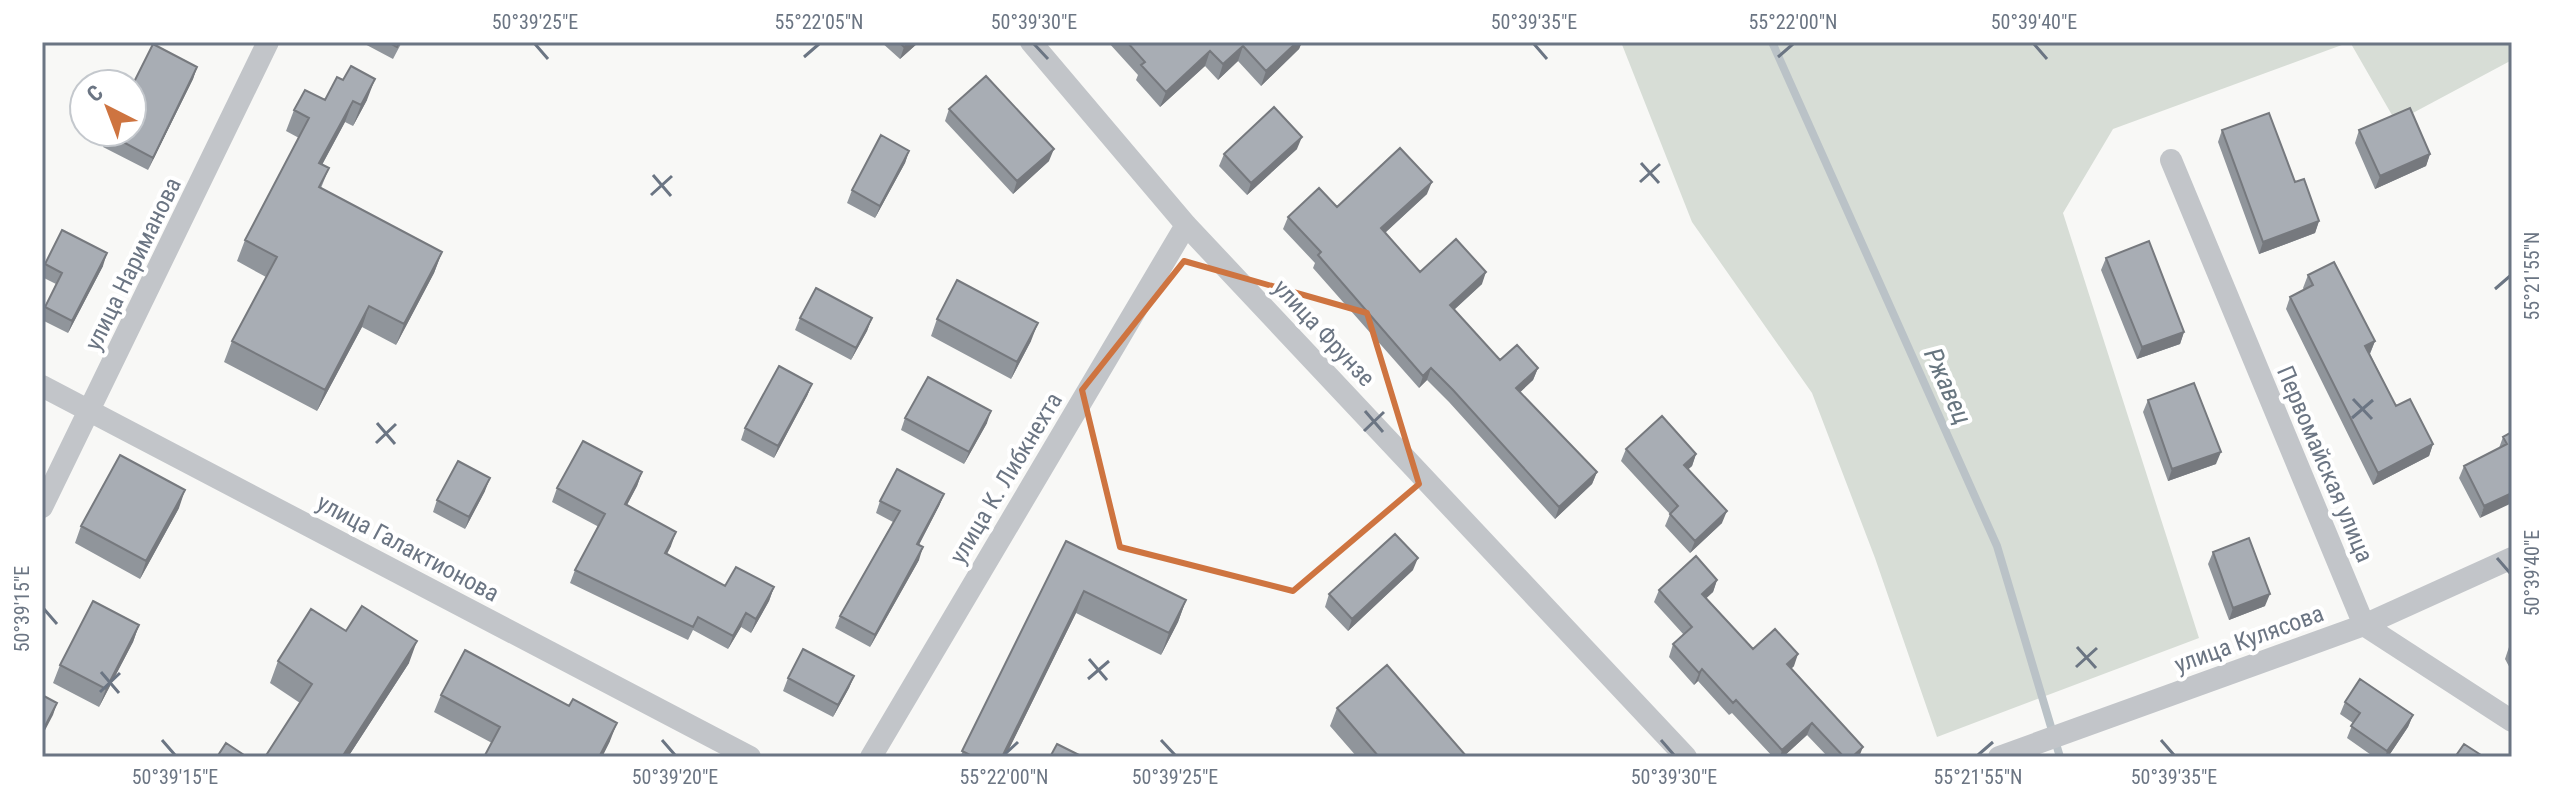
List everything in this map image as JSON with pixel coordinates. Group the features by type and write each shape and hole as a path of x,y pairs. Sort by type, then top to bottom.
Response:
{"street":[{"name":"улица Нариманова","path":"42,507 268,42"},
{"name":"улица Фрунзе","path":"1031,42 1186,225 1686,757"},
{"name":"Первомайская улица","path":"2171,160 2364,625"},
{"name":"улица К. Либкнехта","path":"871,757 1186,225"},
{"name":"улица Галактионова","path":"42,386 750,757"},
{"name":"улица Кулясова","path":"1999,757 2364,625 2512,558"},
{"path":"2364,625 2512,721"}],"highlighted area":[{"path":"1184,261 1367,313 1419,484 1293,591 1120,547 1082,390"}],"shaded area":[{"path":"1621,42 2350,42 2113,129 2063,213 2199,638 1937,737 1875,558 1812,393 1692,222"},
{"path":"2350,42 2512,42 2512,60 2396,122"}],"building":[{"path":"1127,42 1297,42 1266,71 1243,46 1223,64 1210,51 1166,92 1141,65 1145,62"},
{"path":"153,44 197,67 153,158 134,148 148,148 148,68 141,68"},
{"path":"351,66 375,79 361,105 353,101 319,163 329,168 319,187 442,252 404,324 369,306 325,390 232,341 277,257 245,240 309,118 294,110 305,90 325,100 337,77 343,80"},
{"path":"986,76 1054,149 1017,181 949,109"},
{"path":"1274,107 1302,137 1251,183 1224,154"},
{"path":"2410,108 2430,154 2380,176 2359,130"},
{"path":"2269,113 2295,182 2304,179 2319,221 2263,242 2222,130"},
{"path":"881,135 909,151 880,206 852,190"},
{"path":"1400,148 1432,182 1381,228 1420,272 1456,239 1486,272 1450,305 1500,360 1517,345 1538,368 1516,388 1597,472 1559,507 1431,368 1423,376 1318,255 1321,252 1288,217 1319,188 1337,207"},
{"path":"62,230 107,253 72,321 45,307 62,273 45,264"},
{"path":"2149,241 2184,332 2142,347 2106,258"},
{"path":"2334,262 2375,341 2365,346 2396,406 2410,399 2433,444 2378,473 2290,297 2313,285 2308,275"},
{"path":"957,280 1038,323 1017,362 937,319"},
{"path":"816,288 872,318 856,348 800,318"},
{"path":"779,366 812,384 778,446 745,428"},
{"path":"928,377 991,411 969,452 905,418"},
{"path":"2194,383 2221,452 2172,469 2148,400"},
{"path":"1662,416 1696,454 1684,465 1727,511 1695,541 1670,514 1678,506 1626,449"},
{"path":"2512,432 2512,493 2484,506 2464,466 2507,444 2503,437"},
{"path":"583,441 642,472 625,504 676,532 665,553 725,586 736,567 774,587 756,619 746,613 733,636 698,617 693,627 575,570 605,514 557,488"},
{"path":"120,455 185,490 146,561 81,526"},
{"path":"458,461 490,478 469,517 437,500"},
{"path":"897,469 944,494 917,544 923,547 875,635 840,616 900,511 880,501"},
{"path":"1395,534 1418,558 1352,619 1329,594"},
{"path":"2249,538 2270,594 2233,608 2213,552"},
{"path":"1066,541 1186,600 1169,633 1084,591 1002,757 974,757 962,751"},
{"path":"1696,556 1717,580 1702,594 1753,649 1775,629 1798,654 1787,664 1863,747 1852,757 1844,757 1812,723 1782,750 1736,700 1733,703 1702,669 1699,673 1673,644 1692,627 1659,590"},
{"path":"93,601 139,625 106,689 60,665"},
{"path":"362,606 417,641 342,757 265,757 312,684 278,661 311,609 346,631"},
{"path":"803,649 854,676 838,705 788,678"},
{"path":"465,650 569,706 573,699 617,723 599,757 484,757 500,727 441,695"},
{"path":"1387,665 1467,757 1379,757 1337,708"},
{"path":"2360,679 2413,715 2387,751 2351,726 2360,713 2345,702"},
{"path":"42,695 57,703 42,732"},
{"path":"226,743 247,757 217,757"},
{"path":"1057,744 1083,757 1050,757"},
{"path":"2464,744 2484,757 2455,757"}],"waterway":[{"name":"Ржавец","path":"1772,42 1997,546 2060,757"}]}
